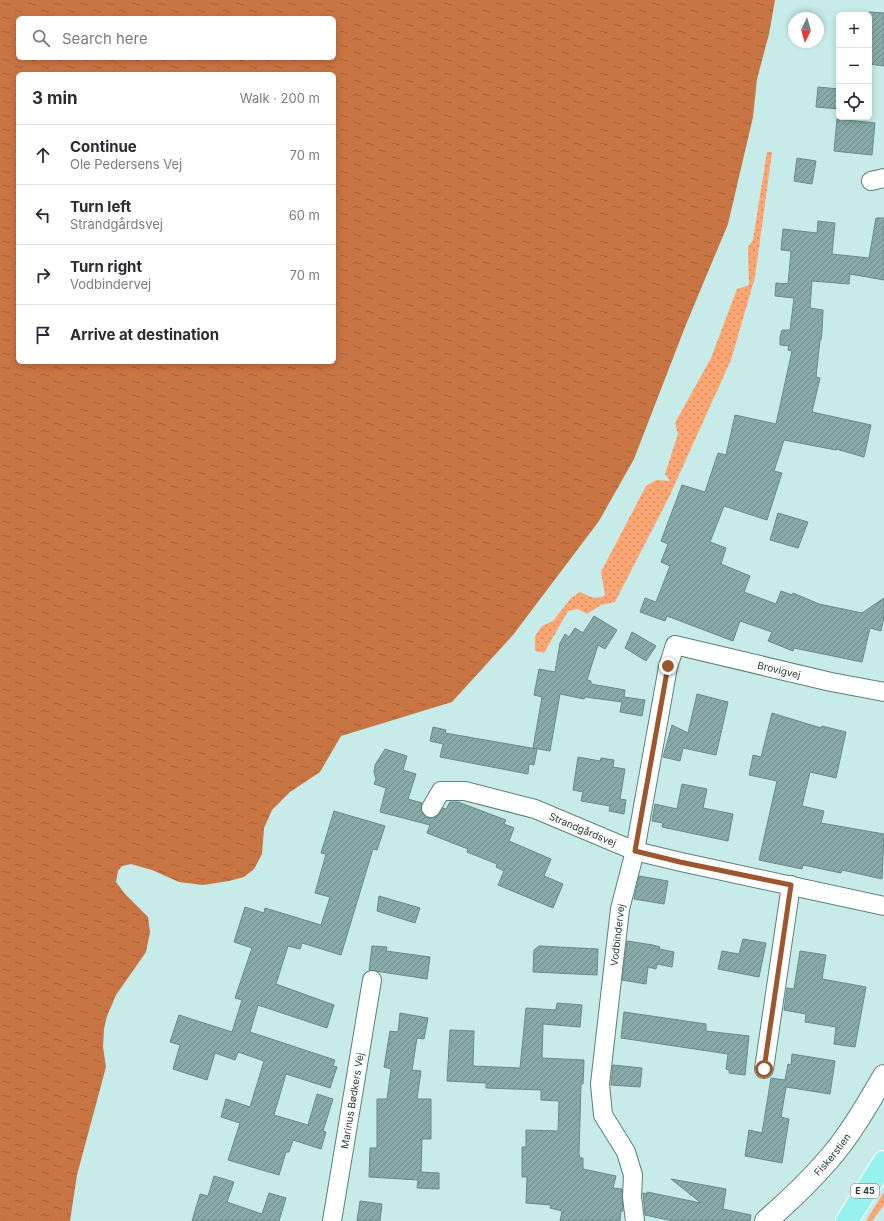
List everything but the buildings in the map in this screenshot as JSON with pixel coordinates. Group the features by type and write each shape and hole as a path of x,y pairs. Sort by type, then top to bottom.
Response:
{"main road":[{"name":"E 45","path":"847,1221 884,1162"}],"street":[{"name":"Brovigvej","path":"675,645 831,682 884,692"},
{"name":"Vodbindervej","path":"635,1221 632,1197 633,1174 626,1152 603,1115 600,1084 620,909 635,851 668,666 675,645"},
{"name":"Strandgårdsvej","path":"431,808 441,791 465,791 535,809 635,851 884,906"},
{"path":"764,1069 791,885"},
{"name":"Marinus Bødkers Vej","path":"332,1221 372,980"},
{"name":"Fiskerstien","path":"766,1221 794,1196 828,1160 865,1108 884,1076"}],"shaded area":[{"path":"767,152 772,152 755,277 731,360 669,497 615,602 601,605 587,614 578,609 568,611 544,653 535,651 535,636 542,626 553,621 571,598 580,592 596,598 605,595 601,572 646,486 656,480 670,481 665,474 678,434 675,423 711,358 737,289 749,285 748,247 753,240"},
{"path":"884,1192 884,1205 872,1221 866,1221"}],"water":[{"path":"0,0 775,0 769,34 757,79 753,117 728,224 685,327 634,459 599,521 513,635 452,702 341,736 320,772 290,792 272,810 264,828 262,854 254,869 244,877 203,885 179,882 152,870 131,864 122,866 118,871 116,882 125,894 148,917 150,932 146,952 116,995 107,1016 104,1029 103,1047 106,1067 77,1175 70,1221 0,1221"}],"route":[{"path":"668,666 635,851 791,885 764,1069"}]}
